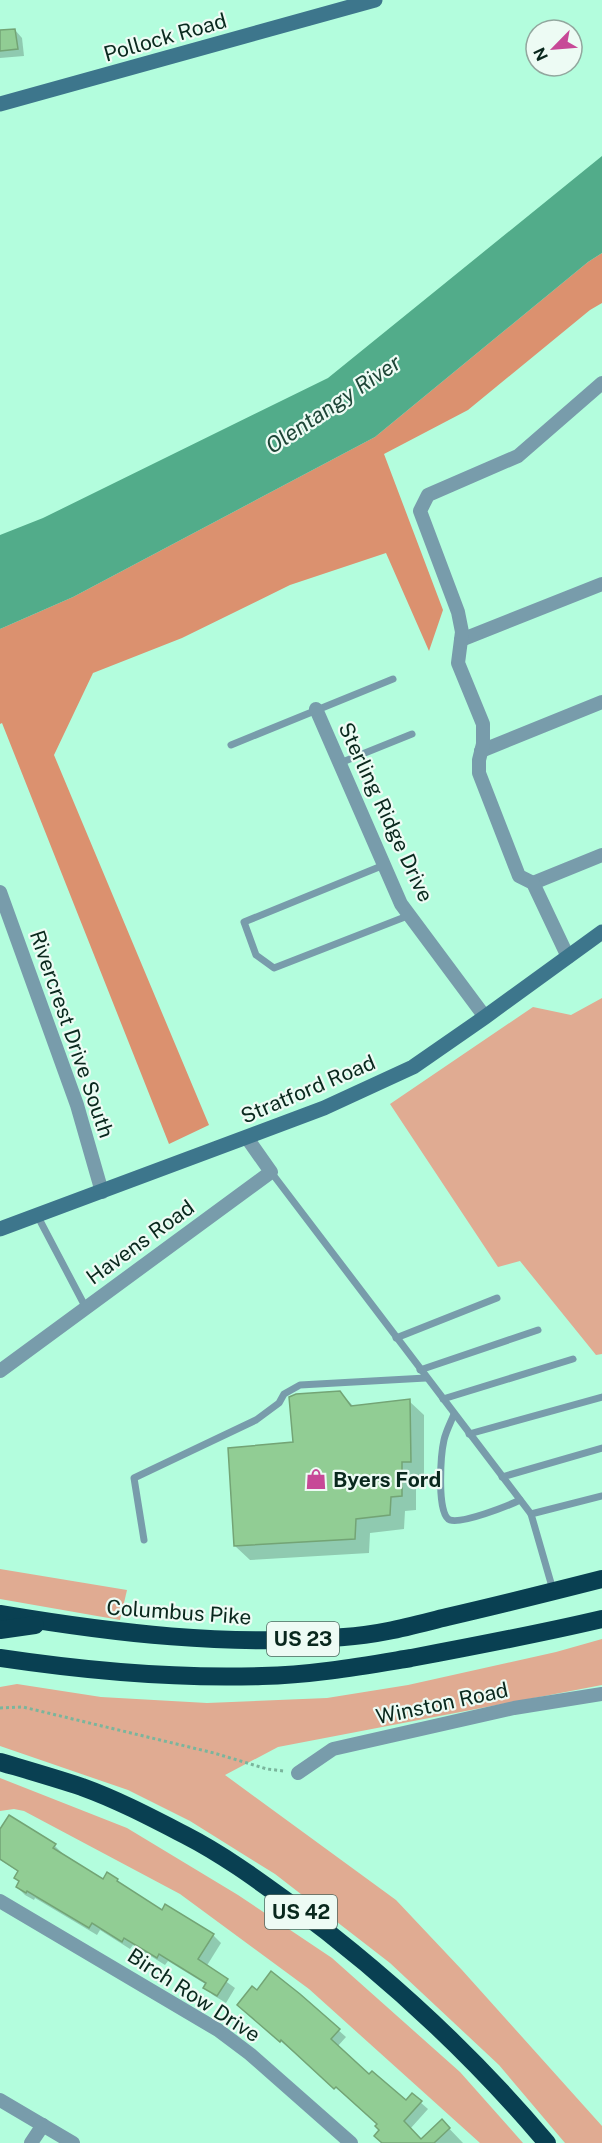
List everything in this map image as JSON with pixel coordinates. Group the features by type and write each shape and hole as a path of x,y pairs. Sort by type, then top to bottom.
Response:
{"highway":[{"name":"Columbus Pike","path":"0,1614 159,1635 245,1640 346,1637 420,1623 602,1579"},
{"name":"US 23","path":"0,1658 81,1670 184,1676 264,1676 312,1673 517,1639 602,1619"},
{"path":"0,1630 51,1622"},
{"name":"US 42","path":"0,1762 84,1788 118,1803 188,1836 254,1877 322,1927 405,1996 461,2050 547,2143"}],"street":[{"name":"Pollock Road","path":"0,105 375,0"},
{"path":"568,957 533,883 519,876 479,772 483,724 458,663 462,632 458,612 420,511 428,495 518,456 602,383"},
{"path":"461,640 602,584"},
{"path":"481,751 602,702"},
{"name":"Sterling Ridge Drive","path":"316,709 401,903 485,1017"},
{"path":"533,883 602,855"},
{"name":"Rivercrest Drive South","path":"0,892 77,1105 102,1192"},
{"name":"Stratford Road","path":"0,1229 324,1108 413,1067 602,932"},
{"path":"247,1138 271,1172"},
{"name":"Havens Road","path":"0,1371 271,1172"},
{"name":"Winston Road","path":"298,1773 333,1749 514,1708 602,1694"},
{"name":"Birch Row Drive","path":"0,1901 218,2030 351,2143"},
{"path":"0,2100 73,2143"},
{"path":"31,2143 43,2125"}],"lane":[{"path":"231,745 393,679"},
{"path":"340,763 412,734"},
{"path":"384,865 244,922 256,955 274,968 410,915"},
{"path":"271,1172 531,1514 553,1592"},
{"path":"37,1215 86,1308"},
{"path":"396,1338 497,1298"},
{"path":"420,1370 538,1330"},
{"path":"443,1399 573,1359"},
{"path":"144,1540 134,1478 256,1420 279,1402 284,1394 300,1385 426,1378"},
{"path":"469,1434 602,1397"},
{"path":"454,1414 444,1440 441,1505 445,1516 450,1520 474,1516 501,1509 520,1500"},
{"path":"502,1477 602,1448"},
{"path":"531,1514 602,1496"}],"path":[{"path":"0,1708 23,1707 214,1753 267,1769 298,1773"}],"shaded area":[{"path":"602,253 602,303 590,310 468,410 384,454 443,610 429,651 386,553 290,585 182,638 93,673 54,755 209,1125 169,1144 2,723 0,724 0,629 73,597 375,437 588,262"},
{"path":"602,998 602,1354 596,1355 520,1261 498,1267 390,1104 533,1007 571,1015"},
{"path":"0,1569 127,1590 120,1620 0,1599"},
{"path":"602,1639 602,1685 278,1747 225,1775 396,1900 602,2126 602,2143 565,2143 499,2065 390,1963 275,1874 190,1821 128,1790 0,1746 0,1687 17,1684 101,1697 207,1703 327,1698 408,1685 556,1652"},
{"path":"0,1778 127,1828 238,1895 332,1958 460,2072 523,2143 480,2143 309,1989 180,1894 24,1811 14,1809 0,1811"}],"water":[{"name":"Olentangy River","path":"602,156 602,253 588,262 375,437 73,597 0,629 0,535 43,518 328,378"}],"building":[{"path":"15,29 18,49 0,51 0,30"},
{"name":"Byers Ford","path":"340,1391 351,1406 410,1399 411,1462 402,1462 402,1496 391,1497 390,1515 356,1519 355,1539 234,1546 228,1448 293,1442 289,1397 296,1394"},
{"path":"9,1815 56,1844 53,1848 103,1879 107,1872 162,1910 165,1904 214,1934 198,1959 228,1979 217,1996 203,1988 206,1983 159,1954 157,1958 124,1938 122,1942 92,1923 89,1928 27,1891 26,1893 16,1887 19,1881 14,1878 18,1871 0,1859 0,1829"},
{"path":"271,1971 340,2029 331,2039 369,2074 372,2071 406,2100 412,2093 422,2101 404,2121 421,2139 442,2119 450,2128 434,2143 382,2143 374,2136 379,2130 375,2126 377,2124 336,2087 334,2089 281,2040 280,2042 237,2005 252,1986 257,1990"}],"place":[{"name":"Byers Ford","path":"316,1479"}]}
